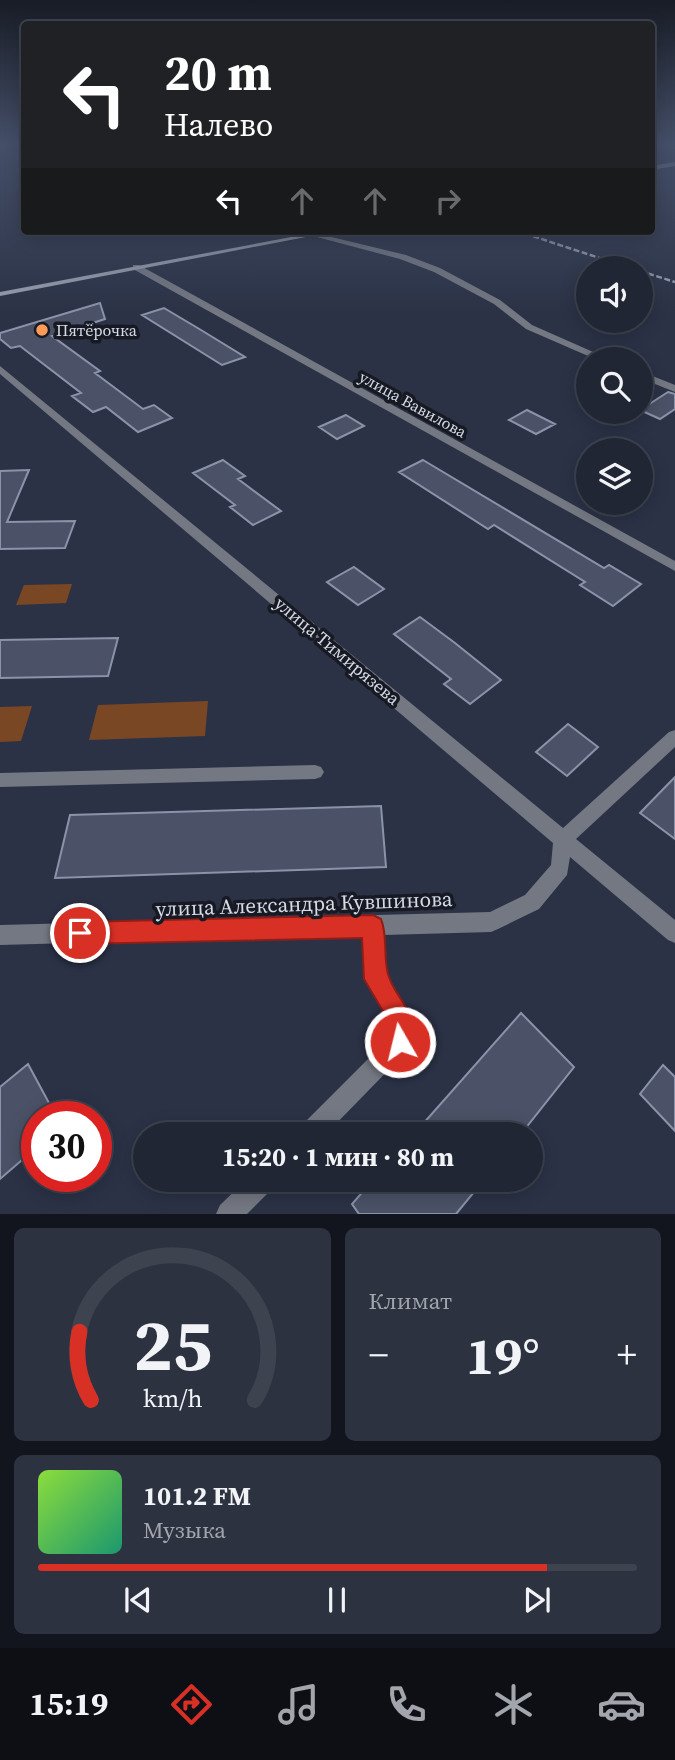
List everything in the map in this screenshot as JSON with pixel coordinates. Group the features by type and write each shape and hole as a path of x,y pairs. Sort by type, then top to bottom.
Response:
{"main road":[{"path":"0,294 315,235"}],"street":[{"path":"315,235 403,257 437,270 497,302 529,327 576,347"},
{"name":"улица Вавилова","path":"136,267 675,567"},
{"name":"улица Тимирязева","path":"0,369 675,933"},
{"path":"653,380 675,389"},
{"path":"563,839 675,737"},
{"path":"0,780 315,772"},
{"name":"улица Александра Кувшинова","path":"0,935 491,922 531,902 560,869 563,839"},
{"path":"321,1122 400,1042 398,1013 376,979 373,926"},
{"path":"229,1214 251,1192"}],"shaded area":[{"path":"72,584 66,603 16,605 24,585"},
{"path":"208,701 205,736 89,740 98,705"},
{"path":"32,706 21,741 0,742 0,707"}],"building":[{"path":"100,303 105,319 52,336 100,371 95,373 143,409 154,405 172,418 138,432 106,407 93,412 72,396 81,393 20,346 11,348 0,339 0,333"},
{"path":"164,308 245,357 222,365 142,315"},
{"path":"668,392 675,394 675,409 660,419 653,416 653,402"},
{"path":"527,410 555,424 536,434 509,420"},
{"path":"346,415 364,426 337,439 319,427"},
{"path":"223,460 245,476 238,479 281,511 253,525 230,507 235,505 193,473"},
{"path":"423,460 604,568 609,565 641,584 613,606 580,585 585,582 494,525 488,529 399,472"},
{"path":"29,470 7,522 75,521 65,548 0,549 0,471"},
{"path":"354,567 384,589 358,605 327,582"},
{"path":"420,617 501,680 470,704 444,684 451,679 394,634"},
{"path":"118,638 108,676 0,678 0,640"},
{"path":"568,724 598,747 567,776 536,752"},
{"path":"675,777 675,839 640,813"},
{"path":"381,806 386,867 55,878 70,815"},
{"path":"521,1013 574,1067 530,1122 425,1122"},
{"path":"28,1064 48,1101 21,1101 21,1161 0,1179 0,1087"},
{"path":"663,1065 675,1077 675,1131 640,1094"},
{"path":"362,1192 474,1192 456,1214 359,1214 352,1204"}],"railway":[{"path":"529,235 593,256"},
{"path":"653,275 675,282"}],"place":[{"name":"Пятёрочка","path":"42,330"}],"route":[{"path":"80,933 373,926 376,979 398,1013 400,1042"}]}
